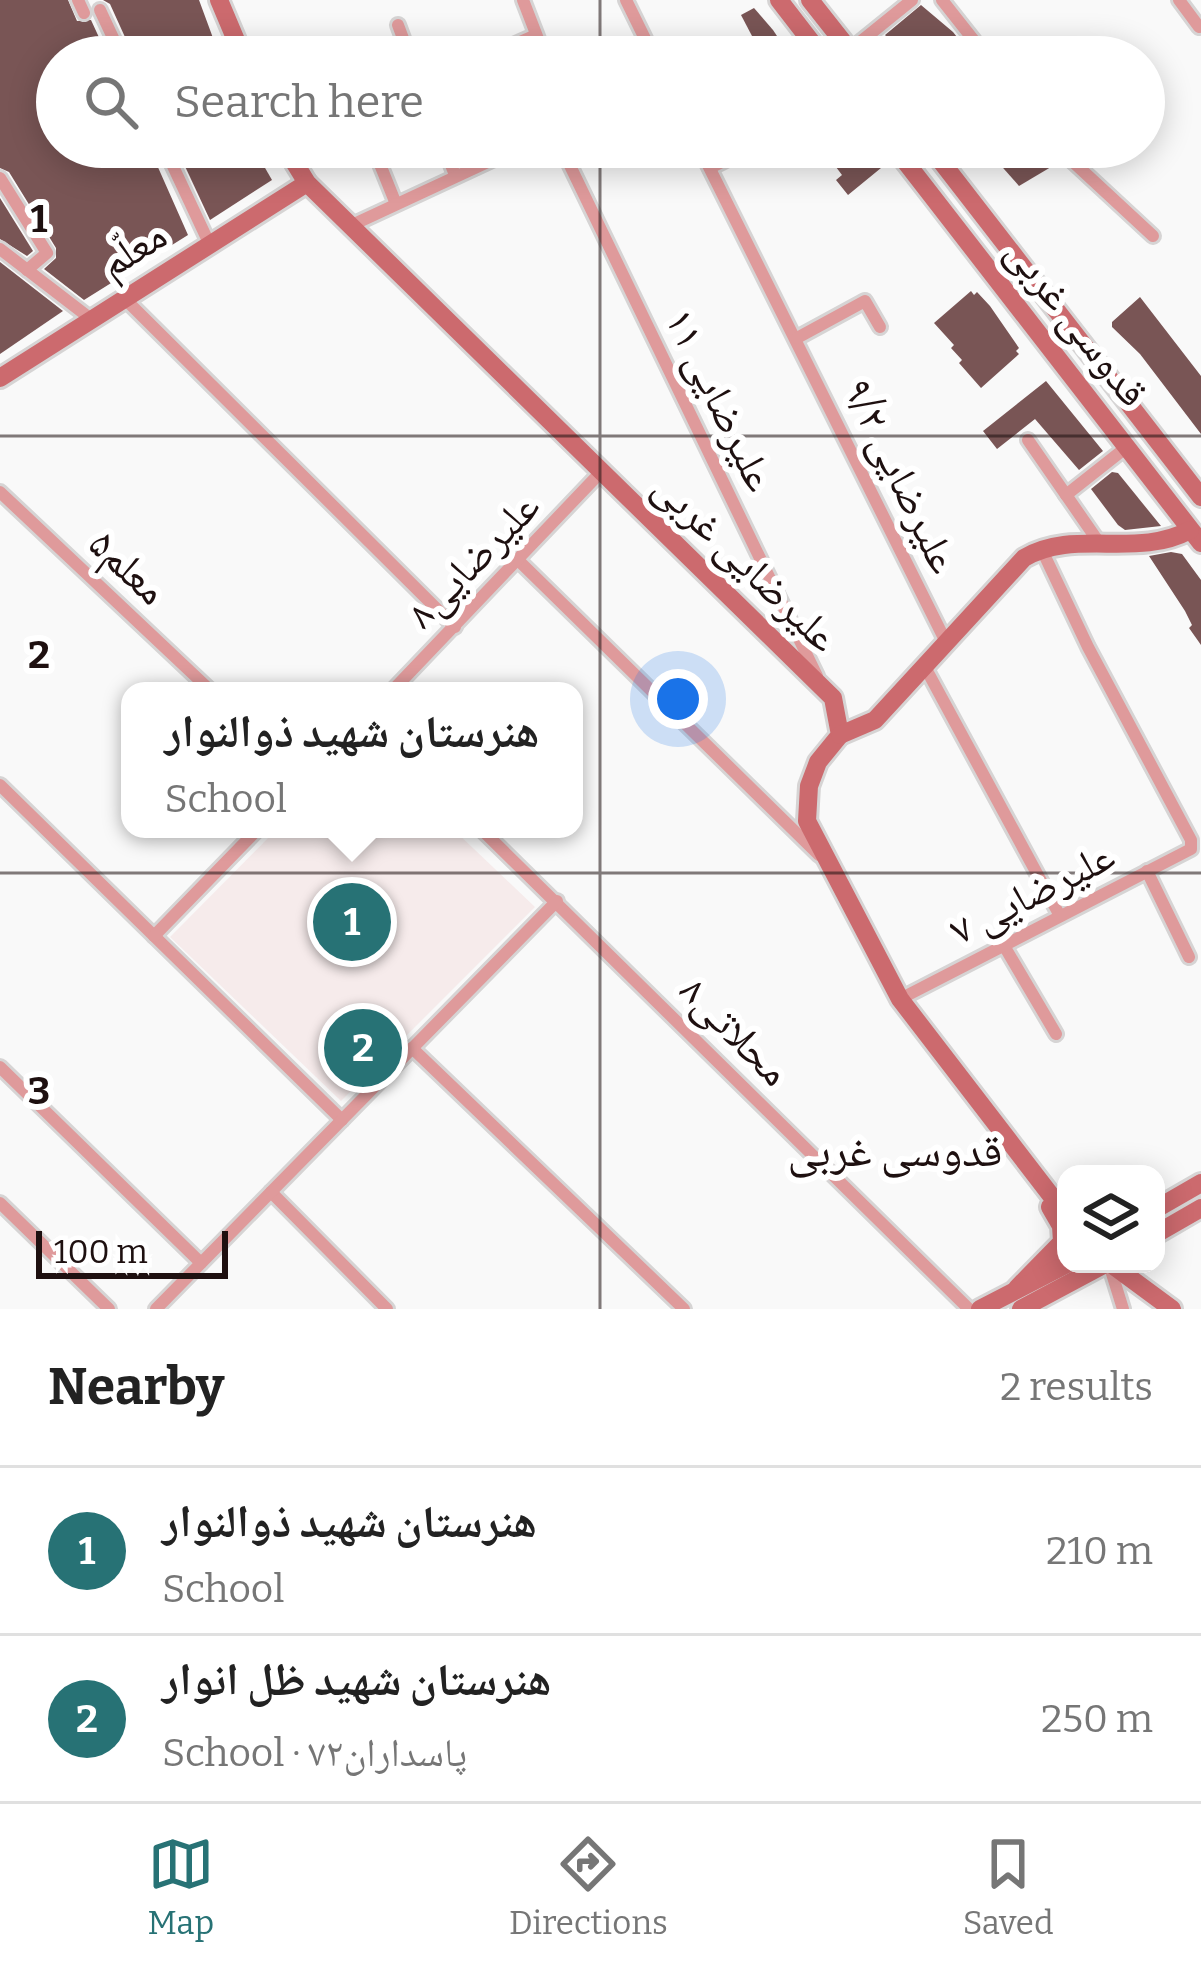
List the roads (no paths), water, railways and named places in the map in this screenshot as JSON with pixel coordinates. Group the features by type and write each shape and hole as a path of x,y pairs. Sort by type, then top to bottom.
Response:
{"street":[{"path":"219,0 234,36"},
{"path":"523,0 536,35"},
{"path":"626,0 644,36"},
{"path":"779,0 807,36"},
{"path":"810,0 838,36"},
{"path":"872,36 912,0"},
{"path":"942,0 970,36"},
{"path":"1179,0 1199,26"},
{"path":"100,10 112,36"},
{"path":"398,25 402,36"},
{"path":"174,168 209,244"},
{"name":"علیرضایی غربی","path":"298,168 307,183 600,473 820,682 832,698 840,735"},
{"path":"381,168 396,204"},
{"path":"452,168 455,175"},
{"path":"350,226 471,168"},
{"name":"۱۱ علیرضایی","path":"571,168 820,682"},
{"name":"۹/۲ علیرضایی","path":"710,168 946,644"},
{"name":"قدوسی غربی","path":"910,168 1195,537"},
{"name":"قدوسی غربی","path":"946,168 1201,497"},
{"path":"1080,168 1154,236"},
{"path":"0,178 47,253 28,270"},
{"name":"معلّم","path":"0,378 307,183"},
{"path":"0,249 91,319"},
{"path":"123,297 455,627"},
{"path":"796,338 865,301 880,327"},
{"path":"1028,440 1100,544"},
{"path":"1066,495 1128,446"},
{"name":"علیرضایی۸","path":"401,682 600,473"},
{"name":"معلم۵","path":"0,492 201,682"},
{"path":"1057,1204 900,999 807,821 808,786 818,762 840,735 875,720 1024,558 1041,548 1150,545 1195,537"},
{"name":"۷ علیرضایی","path":"900,999 1191,849 1041,548"},
{"path":"519,561 828,865"},
{"path":"925,667 1060,916"},
{"path":"0,785 342,1120"},
{"path":"154,936 249,838"},
{"name":"محلاتی۸","path":"491,838 969,1309"},
{"path":"1147,871 1190,957"},
{"path":"161,1307 557,901"},
{"path":"1004,944 1056,1034"},
{"path":"412,1048 684,1309"},
{"path":"2,1069 201,1263"},
{"path":"1017,1288 1062,1242 1061,1226 1023,1161"},
{"path":"1165,1204 1201,1183"},
{"path":"271,1192 387,1309"},
{"path":"0,1203 109,1309"},
{"path":"1165,1229 1201,1208"},
{"path":"980,1309 1057,1269"},
{"path":"1021,1309 1091,1273"},
{"path":"1111,1273 1123,1309"},
{"path":"1121,1273 1172,1309"}],"place":[{"name":"هنرستان شهید ذوالنوار","path":"352,922"},
{"name":"هنرستان شهید ظل انوار","path":"363,1048"}],"district":[{"name":"قدوسی غربی","path":"895,1151"}]}
